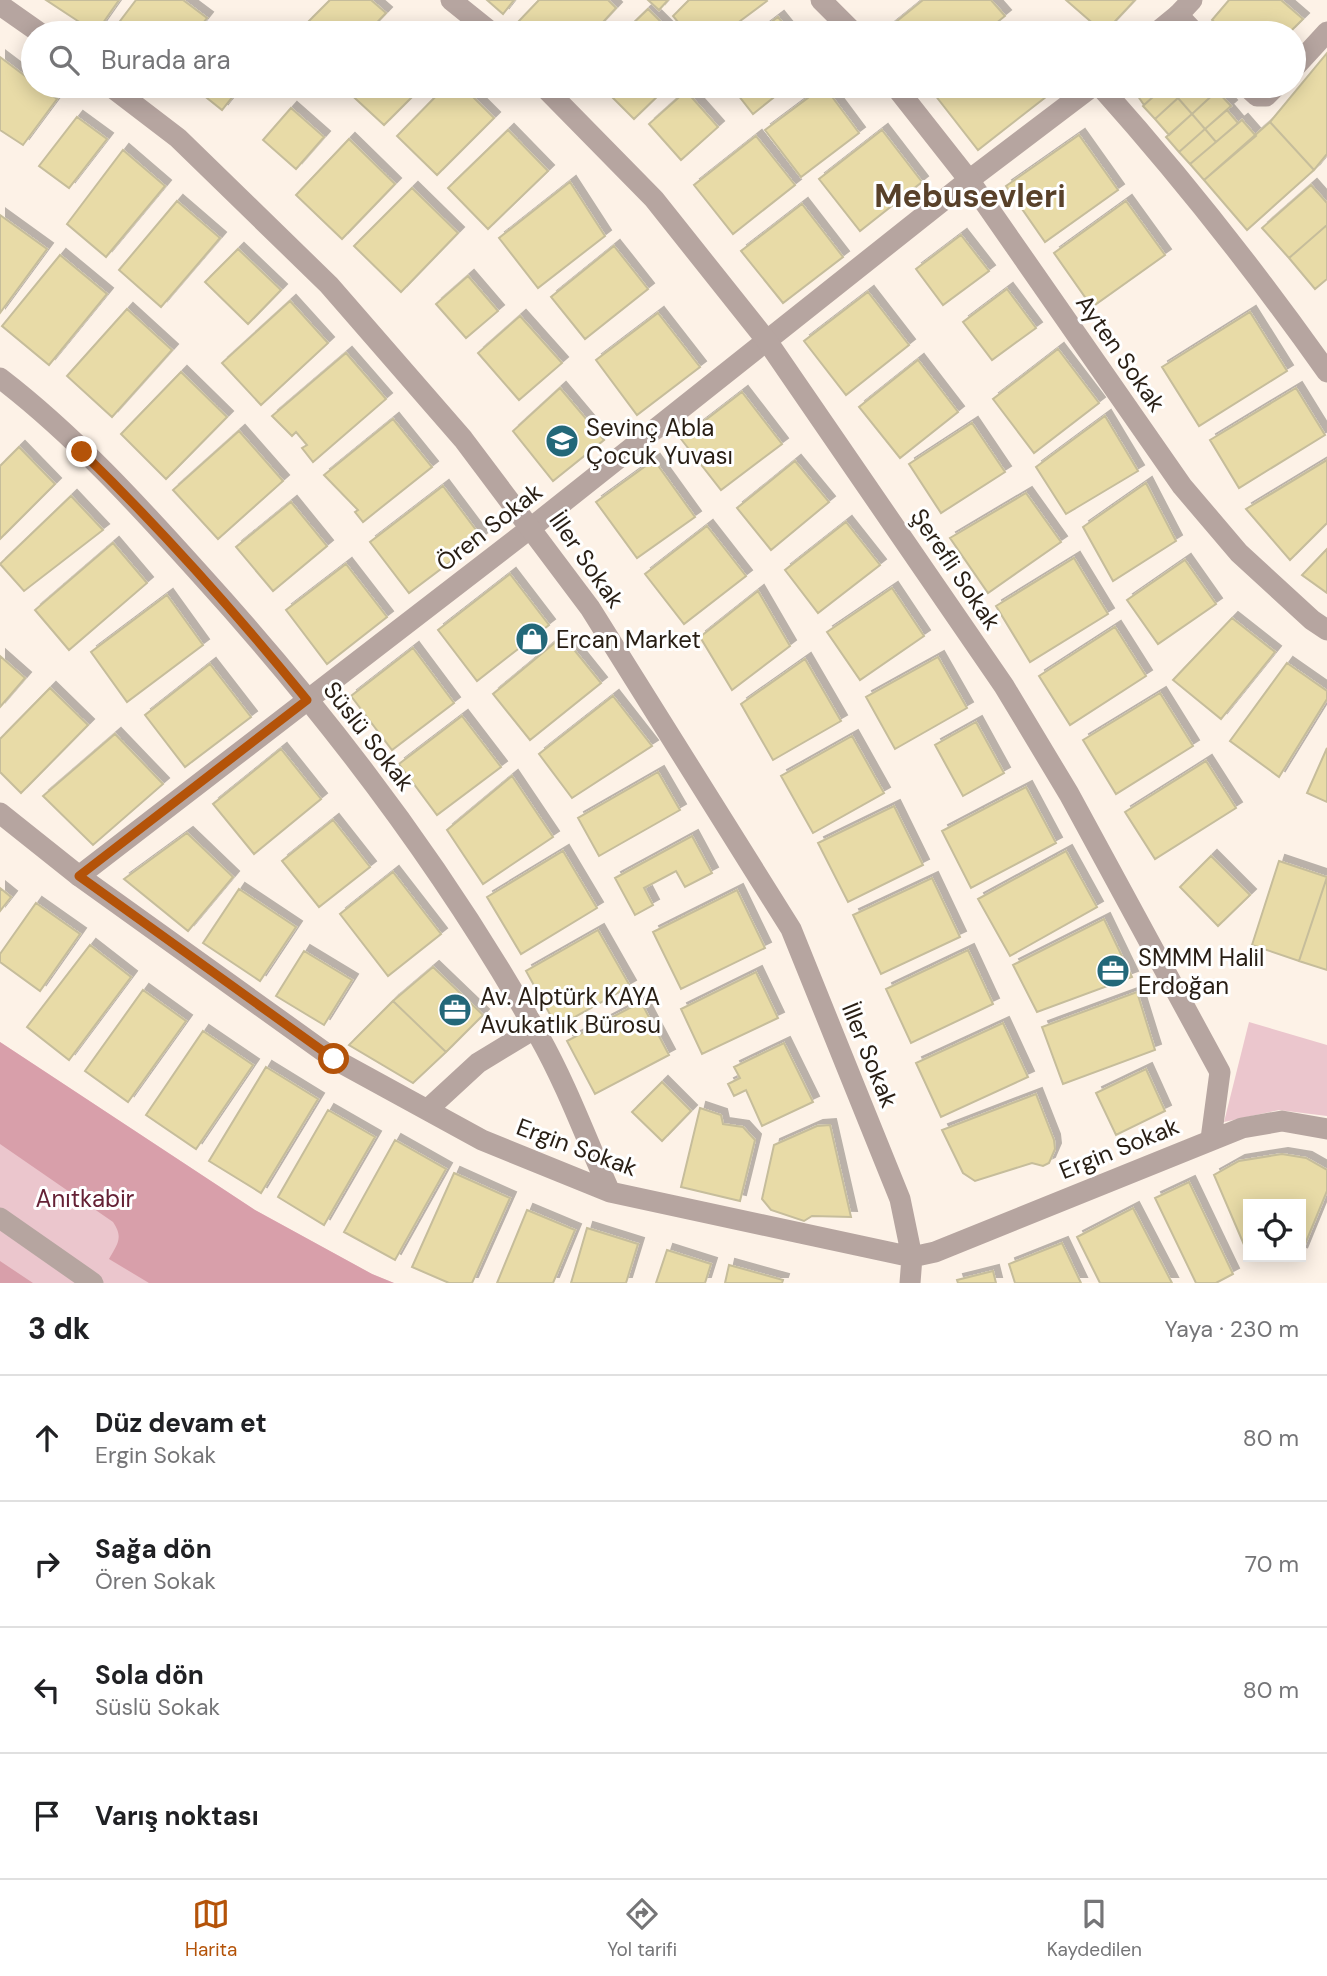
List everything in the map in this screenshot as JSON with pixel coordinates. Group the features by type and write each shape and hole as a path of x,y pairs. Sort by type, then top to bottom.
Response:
{"street":[{"path":"451,0 477,21"},
{"path":"821,0 842,21"},
{"path":"0,5 23,21"},
{"path":"1170,21 1185,8"},
{"path":"1306,55 1327,32"},
{"name":"İller Sokak","path":"126,98 178,138 329,285 463,439 532,527 590,608 791,929 900,1199 912,1257 910,1283"},
{"name":"Şerefli Sokak","path":"555,98 654,199 766,341 1004,686 1069,794 1220,1072 1210,1139"},
{"name":"Ayten Sokak","path":"904,98 969,180 1182,486 1239,553 1312,620 1327,630"},
{"name":"Ören Sokak","path":"79,876 532,527 969,180 1077,98"},
{"path":"1111,98 1176,171 1252,265 1327,372"},
{"name":"Süslü Sokak","path":"0,378 154,523 246,624 395,811 478,931 534,1029 610,1192"},
{"name":"Ergin Sokak","path":"0,813 79,876 334,1059 482,1140 610,1192 912,1257 935,1252 1242,1128 1282,1121 1327,1129"},
{"path":"426,1110 478,1063 534,1029"},
{"path":"0,1218 93,1283"}],"green space":[{"path":"1249,1022 1327,1045 1327,1116 1279,1110 1224,1122"},
{"name":"Anıtkabir","path":"0,1042 255,1210 372,1274 394,1283 0,1283"},
{"name":"Anıtkabir","path":"0,1042 255,1210 372,1274 394,1283 149,1283 109,1259 119,1237 113,1222 0,1144"},
{"path":"0,1261 33,1283 0,1283"}],"building":[{"path":"46,0 119,0 104,21 78,21"},
{"path":"136,0 183,0 207,18 205,21 120,21"},
{"path":"330,0 371,0 386,13 378,21 309,21"},
{"path":"487,0 514,0 503,14"},
{"path":"539,0 608,0 616,8 604,21 519,21"},
{"path":"648,0 668,0 659,10"},
{"path":"689,0 767,1 740,21 677,21 673,16"},
{"path":"923,0 991,0 1005,16 999,21 897,21"},
{"path":"1066,0 1135,0 1115,21 1090,21"},
{"path":"1229,0 1281,0 1303,19 1301,21 1212,20"},
{"path":"648,9 660,21 636,21"},
{"path":"1327,53 1327,154 1314,170 1270,122 1290,98 1306,98 1306,78"},
{"path":"0,57 21,73 21,98 57,99 23,145 0,130"},
{"path":"207,98 232,98 222,110"},
{"path":"355,98 411,98 384,125"},
{"path":"434,98 474,98 494,118 437,175 397,136"},
{"path":"613,98 656,98 634,119"},
{"path":"678,98 692,98 718,127 681,160 649,124"},
{"path":"740,98 773,98 753,114"},
{"path":"808,98 833,98 859,133 801,177 765,130"},
{"path":"937,98 1045,98 978,150"},
{"path":"1139,98 1152,98 1144,105"},
{"path":"1152,98 1178,98 1155,119 1143,106"},
{"path":"1178,98 1209,98 1192,114"},
{"path":"1178,98 1192,114 1169,135 1155,119"},
{"path":"1209,98 1224,98 1231,106 1205,129 1192,114"},
{"path":"291,108 324,137 296,169 263,140"},
{"path":"1227,110 1238,123 1216,142 1205,129"},
{"path":"1192,114 1205,129 1179,152 1166,137"},
{"path":"77,117 107,139 69,188 39,166"},
{"path":"1242,120 1256,136 1204,180 1190,164"},
{"path":"1270,122 1314,170 1247,230 1204,180"},
{"path":"1205,129 1216,142 1190,164 1179,152"},
{"path":"508,130 548,171 488,229 448,188"},
{"path":"882,130 922,182 860,231 819,179"},
{"path":"1079,135 1118,190 1045,242 1006,186"},
{"path":"756,136 795,185 733,234 694,185"},
{"path":"349,139 395,184 342,239 296,195"},
{"path":"123,150 165,186 106,257 67,224"},
{"path":"570,182 605,236 538,288 499,238"},
{"path":"1311,185 1327,203 1327,225 1289,258 1262,228"},
{"path":"412,188 458,233 401,292 354,246"},
{"path":"177,201 220,238 161,307 119,270"},
{"path":"1126,201 1165,255 1092,307 1054,253"},
{"path":"802,204 843,257 783,303 741,251"},
{"path":"0,215 47,249 0,313"},
{"path":"1327,225 1327,279 1315,289 1289,258"},
{"path":"961,235 989,271 943,305 916,269"},
{"path":"614,246 648,289 585,339 551,297"},
{"path":"238,249 281,290 248,324 205,282"},
{"path":"60,255 107,294 49,365 2,326"},
{"path":"468,276 498,311 466,338 436,304"},
{"path":"1007,289 1036,328 992,360 963,322"},
{"path":"868,292 909,345 846,395 804,341"},
{"path":"290,301 328,343 261,405 222,363"},
{"path":"127,309 172,350 112,417 67,376"},
{"path":"1250,312 1287,371 1199,426 1162,367"},
{"path":"658,313 700,367 637,415 596,360"},
{"path":"520,316 562,363 519,400 478,353"},
{"path":"1058,349 1099,403 1034,453 993,399"},
{"path":"346,353 386,399 313,462 302,448 307,445 296,432 292,436 272,416"},
{"path":"918,360 958,412 900,458 859,407"},
{"path":"181,372 227,417 166,479 121,434"},
{"path":"560,388 604,440 553,481 513,431"},
{"path":"1296,388 1325,435 1239,488 1210,440"},
{"path":"742,392 782,444 721,490 681,439"},
{"path":"1105,416 1138,471 1066,514 1036,467"},
{"path":"393,419 432,467 363,522 355,512 358,510 324,475"},
{"path":"972,423 1005,472 941,513 909,464"},
{"path":"239,431 283,481 218,539 173,490"},
{"path":"19,447 55,484 0,539 0,466"},
{"path":"654,460 695,517 637,558 596,502"},
{"path":"1327,460 1327,523 1290,560 1246,509"},
{"path":"795,461 829,502 771,550 737,508"},
{"path":"1146,483 1176,541 1113,581 1083,527"},
{"path":"443,486 482,538 409,593 370,542"},
{"path":"1026,493 1061,542 988,593 950,538"},
{"path":"71,496 103,530 24,591 0,564"},
{"path":"291,502 327,546 273,591 236,547"},
{"path":"846,522 880,565 818,613 785,570"},
{"path":"707,526 746,576 684,624 645,574"},
{"path":"113,543 147,583 69,650 35,610"},
{"path":"1327,549 1327,593 1302,575"},
{"path":"1074,558 1108,614 1030,662 996,606"},
{"path":"1185,560 1216,604 1158,644 1127,600"},
{"path":"346,564 387,617 327,664 286,610"},
{"path":"510,574 549,625 477,681 438,630"},
{"path":"892,588 924,636 860,680 827,632"},
{"path":"758,591 790,646 732,690 700,637"},
{"path":"167,595 203,645 127,702 91,652"},
{"path":"1232,618 1275,652 1221,719 1173,680"},
{"path":"1115,627 1146,676 1070,725 1039,676"},
{"path":"563,636 601,683 530,740 493,694"},
{"path":"413,648 454,703 392,750 351,696"},
{"path":"0,656 25,678 0,707"},
{"path":"938,657 967,708 895,749 866,697"},
{"path":"805,659 841,721 773,760 741,704"},
{"path":"1287,663 1327,691 1327,699 1279,777 1230,741"},
{"path":"210,664 251,717 185,767 145,715"},
{"path":"50,688 88,725 21,793 0,772 0,739"},
{"path":"1160,693 1193,746 1116,794 1083,740"},
{"path":"613,696 652,746 572,798 539,754"},
{"path":"462,716 501,767 437,815 399,764"},
{"path":"976,722 1004,773 963,796 935,745"},
{"path":"115,734 163,784 93,845 43,796"},
{"path":"852,736 884,793 813,833 781,776"},
{"path":"1327,748 1327,802 1307,793"},
{"path":"281,749 321,799 254,854 213,804"},
{"path":"1206,761 1236,808 1155,859 1125,812"},
{"path":"658,772 680,810 599,856 578,818"},
{"path":"512,776 553,837 483,884 447,830"},
{"path":"1026,787 1056,843 971,888 942,831"},
{"path":"894,806 923,865 848,902 818,843"},
{"path":"333,820 370,867 319,907 282,861"},
{"path":"187,833 233,877 188,931 124,879"},
{"path":"692,836 712,873 685,887 676,871 644,888 653,905 635,915 615,878"},
{"path":"563,851 597,908 521,954 487,897"},
{"path":"1066,851 1097,907 1010,956 978,899"},
{"path":"1211,856 1250,895 1218,926 1180,887"},
{"path":"1279,861 1327,877 1299,961 1252,945"},
{"path":"393,872 441,934 388,976 340,914"},
{"path":"1327,877 1327,970 1299,961"},
{"path":"932,878 960,937 881,974 853,915"},
{"path":"0,888 11,897 0,911"},
{"path":"239,889 296,927 260,981 203,943"},
{"path":"737,890 765,948 681,989 653,932"},
{"path":"36,903 80,934 40,991 0,962 0,954"},
{"path":"1104,919 1132,977 1037,1012 1013,965"},
{"path":"598,930 630,986 557,1027 526,971"},
{"path":"90,945 131,977 69,1060 27,1027"},
{"path":"968,950 993,1004 911,1043 886,989"},
{"path":"304,951 352,980 324,1025 276,996"},
{"path":"433,967 483,1015 446,1052 393,1001"},
{"path":"756,972 778,1018 702,1054 681,1009"},
{"path":"143,990 186,1021 128,1102 85,1071"},
{"path":"1137,992 1155,1050 1063,1084 1042,1027"},
{"path":"393,1001 446,1052 413,1083 349,1045"},
{"path":"641,1002 669,1055 595,1094 567,1041"},
{"path":"1003,1023 1028,1077 941,1117 916,1063"},
{"path":"203,1031 253,1065 196,1149 146,1115"},
{"path":"784,1043 813,1102 762,1126 746,1090 734,1096 728,1084 740,1078 734,1067"},
{"path":"266,1067 318,1099 261,1193 209,1161"},
{"path":"1146,1069 1165,1111 1116,1135 1096,1093"},
{"path":"662,1082 691,1111 662,1141 632,1112"},
{"path":"1036,1094 1054,1140 1055,1149 1049,1163 1043,1166 1032,1163 975,1181 963,1173 942,1130"},
{"path":"700,1108 721,1115 723,1124 743,1127 755,1140 740,1201 681,1187"},
{"path":"328,1110 375,1137 324,1225 278,1197"},
{"path":"830,1125 851,1217 812,1216 804,1221 771,1210 762,1199 774,1145 817,1126"},
{"path":"395,1140 446,1169 395,1260 344,1232"},
{"path":"1282,1154 1306,1158 1327,1170 1327,1191 1306,1242 1306,1199 1243,1199 1243,1242 1214,1175 1239,1161"},
{"path":"454,1173 510,1198 472,1283 449,1283 412,1267"},
{"path":"1189,1182 1233,1274 1216,1283 1196,1283 1155,1198"},
{"path":"1133,1208 1172,1283 1100,1283 1077,1237"},
{"path":"527,1210 575,1230 553,1283 497,1283"},
{"path":"587,1228 638,1244 626,1283 571,1283"},
{"path":"1062,1243 1081,1283 1015,1283 1009,1264"},
{"path":"667,1250 711,1264 705,1283 656,1283"},
{"path":"729,1265 783,1280 782,1283 725,1283"},
{"path":"993,1271 996,1283 958,1283 957,1280"}],"place":[{"name":"Sevinç Abla Çocuk Yuvası","path":"562,441"},
{"name":"Ercan Market","path":"532,639"},
{"name":"SMMM Halil Erdoğan","path":"1113,971"},
{"name":"Av. Alptürk KAYA Avukatlık Bürosu","path":"455,1010"}],"district":[{"name":"Mebusevleri","path":"970,196"}],"route":[{"path":"82,452 154,523 246,624 307,700 79,876 334,1059"}]}
